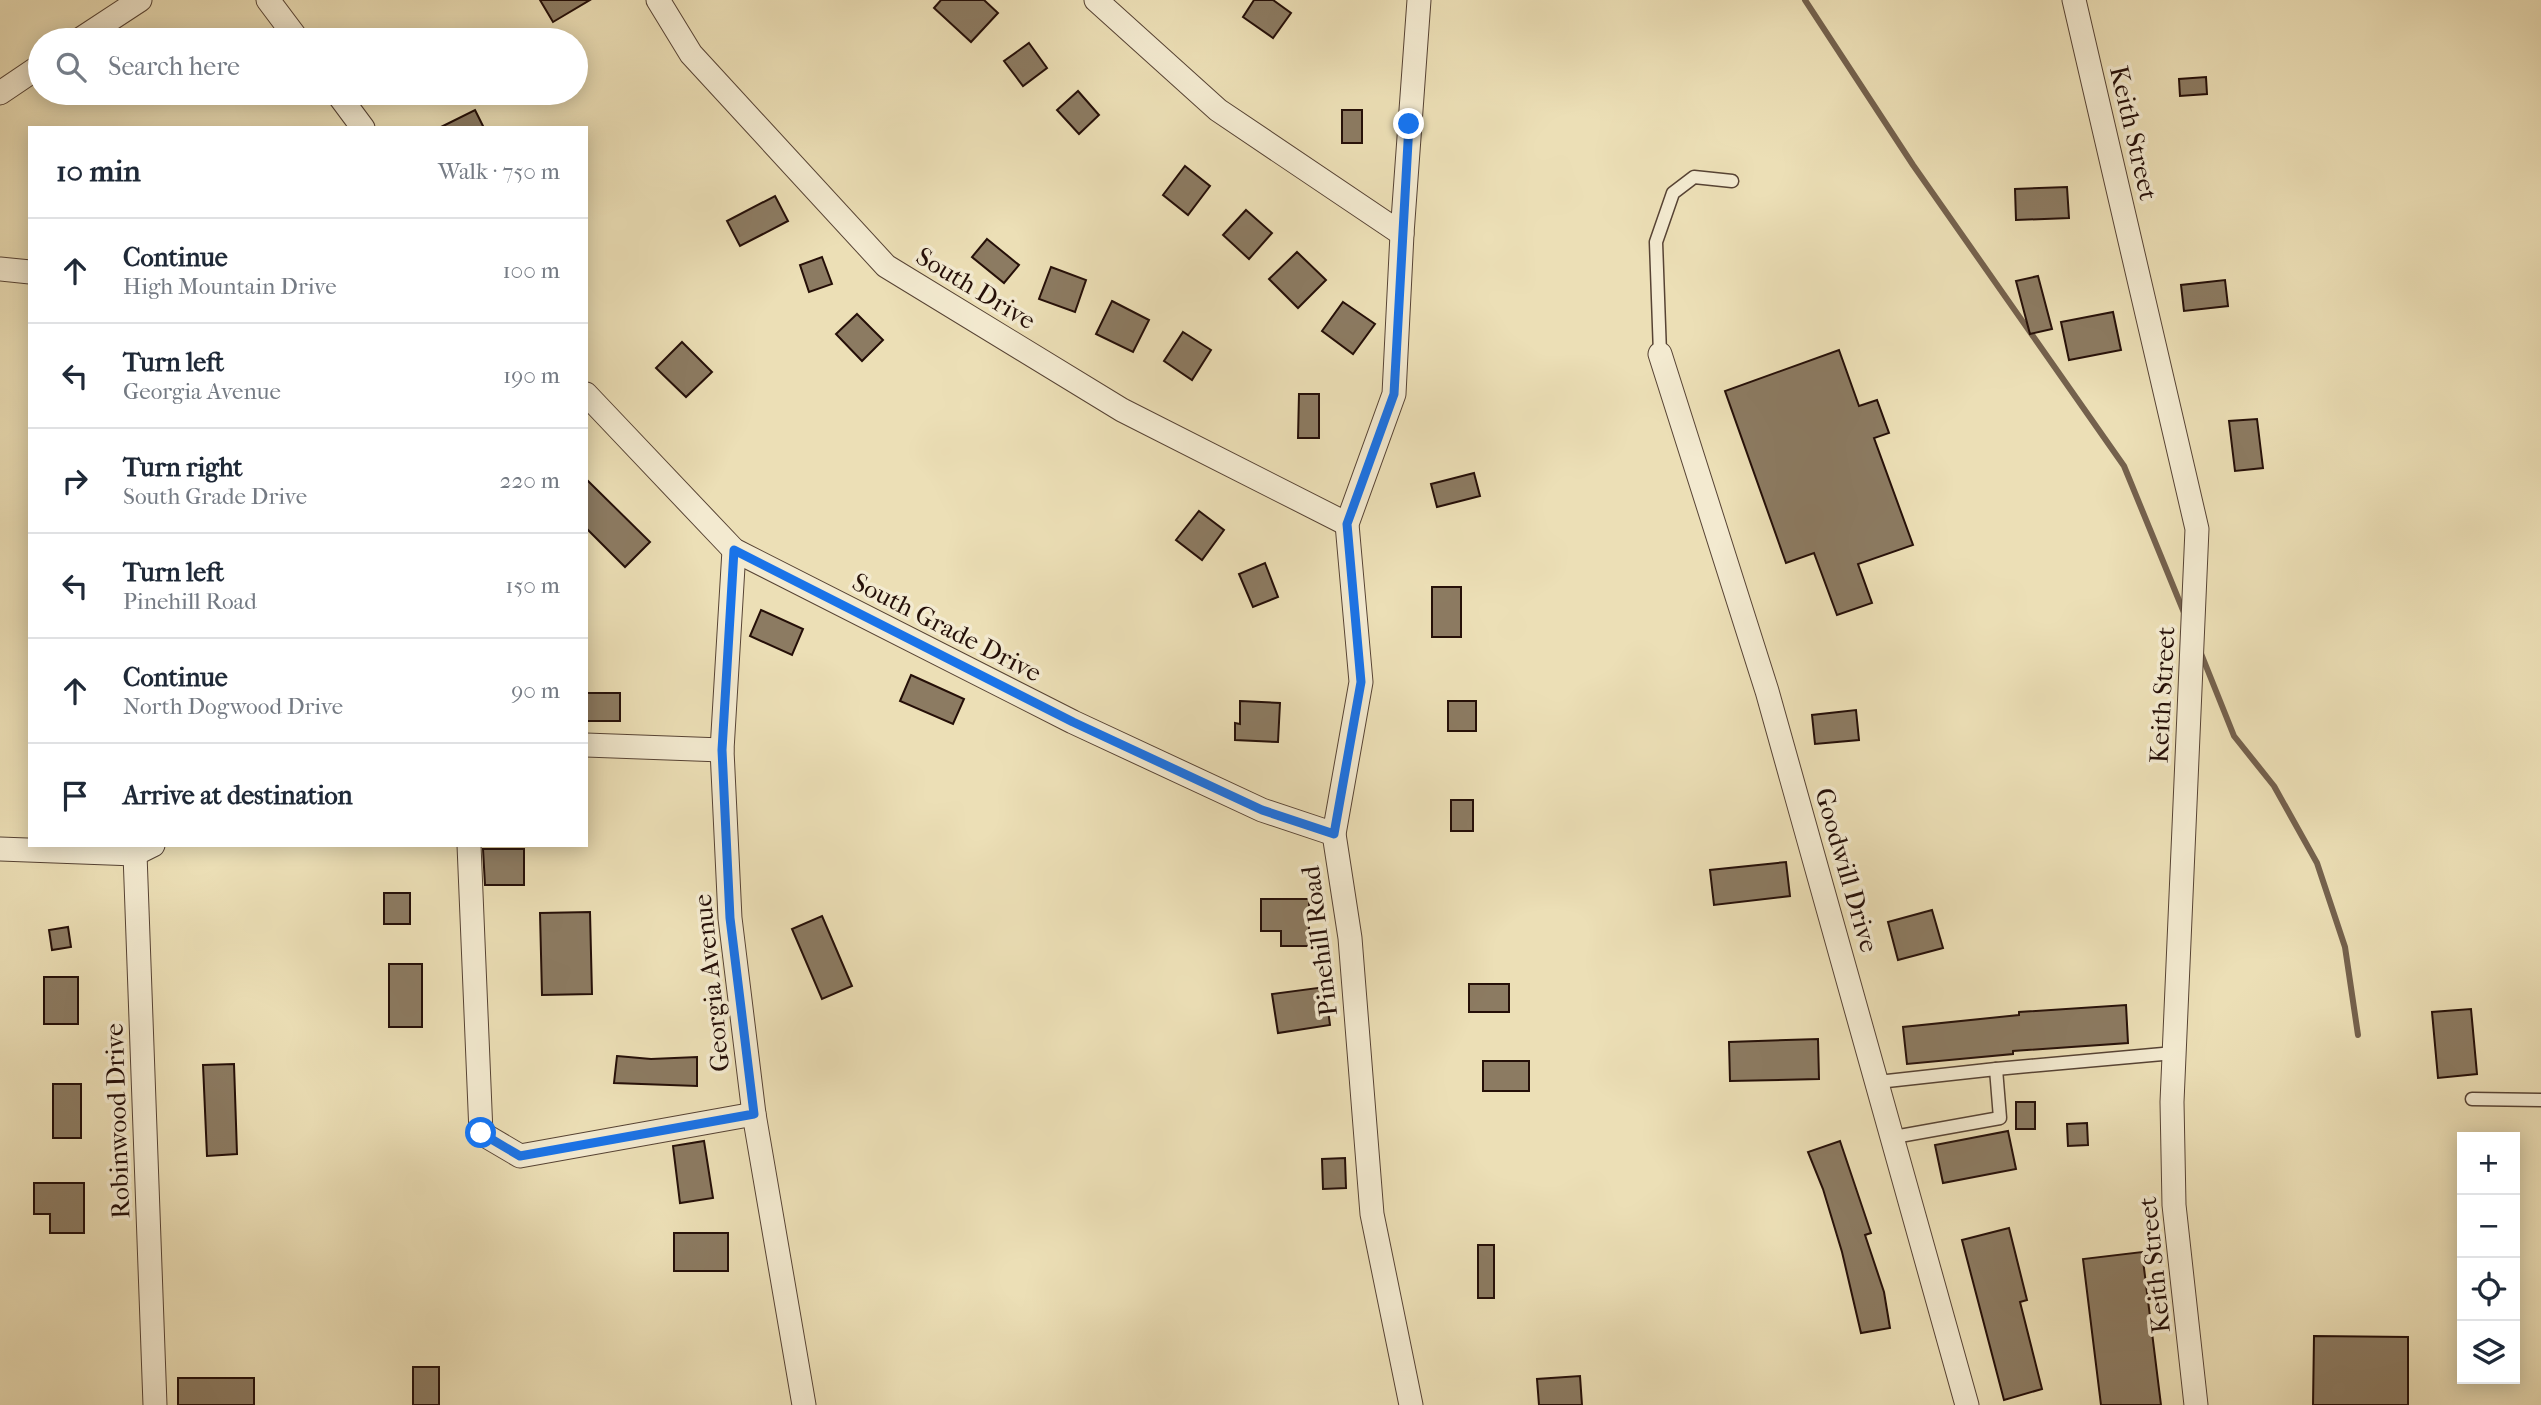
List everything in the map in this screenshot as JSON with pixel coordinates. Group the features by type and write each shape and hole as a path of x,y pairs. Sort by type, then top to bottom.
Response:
{"street":[{"path":"97,28 140,0"},
{"path":"268,0 289,28"},
{"name":"South Drive","path":"658,0 691,54 886,266 1122,410 1347,524"},
{"path":"1096,0 1218,110 1402,234"},
{"name":"Pinehill Road","path":"1411,1405 1372,1214 1350,938 1334,834 1361,682 1347,524 1394,394 1402,234 1419,0"},
{"name":"Keith Street","path":"2074,0 2197,529 2174,1053 2174,1205 2196,1405"},
{"path":"0,93 28,74"},
{"path":"346,105 362,126"},
{"path":"0,269 28,272"},
{"name":"Goodwill Drive","path":"1660,354 1767,691 1967,1405"},
{"name":"South Grade Drive","path":"588,396 734,550 1073,722 1262,810 1334,834"},
{"name":"Georgia Avenue","path":"734,550 722,750 730,918 754,1114 804,1405"},
{"path":"588,745 722,750"},
{"path":"469,847 481,1133 520,1156 754,1114"},
{"path":"0,849 144,850"},
{"name":"Robinwood Drive","path":"144,850 155,1405"}],"lane":[{"path":"1660,354 1656,242 1672,193 1694,177 1732,181"},
{"path":"1878,1082 2174,1053"},
{"path":"1894,1137 2000,1118 1996,1069"},
{"path":"2472,1099 2541,1100"}],"building":[{"path":"540,0 590,0 553,22"},
{"path":"941,0 984,0 998,13 971,42 934,8"},
{"path":"1254,0 1273,0 1291,13 1273,38 1243,17"},
{"path":"1029,43 1047,68 1023,86 1004,61"},
{"path":"2206,77 2207,94 2180,96 2179,79"},
{"path":"1078,91 1099,115 1079,134 1057,110"},
{"path":"475,110 483,126 443,126"},
{"path":"1342,110 1362,110 1362,143 1342,143"},
{"path":"1185,166 1210,186 1188,215 1163,195"},
{"path":"2067,187 2069,218 2016,220 2015,189"},
{"path":"775,196 788,221 740,246 727,221"},
{"path":"1246,210 1272,233 1249,259 1223,235"},
{"path":"987,239 1019,265 1004,283 972,257"},
{"path":"1297,252 1326,280 1298,308 1269,279"},
{"path":"822,257 832,284 809,292 800,265"},
{"path":"1051,267 1086,280 1075,312 1039,299"},
{"path":"2038,276 2052,329 2030,334 2016,281"},
{"path":"2225,280 2228,306 2184,311 2181,285"},
{"path":"1112,301 1149,320 1133,352 1096,334"},
{"path":"1343,302 1375,324 1353,354 1322,331"},
{"path":"2113,312 2121,350 2069,360 2061,322"},
{"path":"857,314 883,340 862,361 836,334"},
{"path":"1183,332 1211,350 1192,380 1164,361"},
{"path":"682,342 712,372 686,397 656,368"},
{"path":"1839,350 1859,406 1877,400 1889,433 1874,438 1913,545 1858,564 1872,603 1837,615 1814,553 1786,563 1725,391"},
{"path":"1299,394 1319,394 1319,438 1298,438"},
{"path":"2257,419 2263,468 2235,471 2229,421"},
{"path":"1474,473 1480,496 1437,507 1431,484"},
{"path":"588,481 650,542 625,567 588,530"},
{"path":"1199,511 1224,530 1202,560 1176,540"},
{"path":"1265,563 1278,597 1253,607 1239,574"},
{"path":"1432,587 1461,587 1461,637 1432,637"},
{"path":"761,610 803,629 792,655 750,636"},
{"path":"911,675 964,699 953,724 900,701"},
{"path":"588,693 620,693 620,721 588,721"},
{"path":"1240,701 1280,703 1278,742 1235,740 1235,723 1240,724"},
{"path":"1448,701 1476,701 1476,731 1448,731"},
{"path":"1856,710 1859,740 1815,744 1812,715"},
{"path":"1451,800 1473,800 1473,831 1451,831"},
{"path":"483,849 524,849 524,885 485,885"},
{"path":"1786,862 1790,896 1714,905 1710,870"},
{"path":"384,893 410,893 410,924 384,924"},
{"path":"1261,899 1309,899 1309,946 1281,946 1281,931 1261,931"},
{"path":"1932,910 1943,948 1898,960 1888,922"},
{"path":"590,912 592,994 542,995 540,913"},
{"path":"822,916 852,986 822,999 792,929"},
{"path":"68,927 71,947 52,950 49,930"},
{"path":"389,964 422,964 422,1027 389,1027"},
{"path":"44,977 78,977 78,1024 44,1024"},
{"path":"1469,984 1509,984 1509,1012 1469,1012"},
{"path":"1325,987 1330,1025 1278,1033 1272,994"},
{"path":"2126,1005 2128,1043 2013,1051 2013,1054 1907,1064 1903,1027 2019,1015 2019,1012"},
{"path":"2471,1009 2477,1074 2438,1078 2432,1012"},
{"path":"1818,1039 1819,1079 1730,1081 1729,1042"},
{"path":"617,1056 651,1059 697,1057 697,1086 614,1083"},
{"path":"1483,1061 1529,1061 1529,1091 1483,1091"},
{"path":"234,1064 237,1154 207,1156 203,1065"},
{"path":"53,1084 81,1084 81,1138 53,1138"},
{"path":"2016,1102 2035,1102 2035,1129 2016,1129"},
{"path":"2087,1123 2088,1145 2068,1146 2067,1124"},
{"path":"2008,1131 2016,1169 1943,1183 1935,1145"},
{"path":"704,1141 713,1198 680,1203 673,1146"},
{"path":"1840,1141 1871,1233 1865,1235 1884,1292 1890,1328 1861,1333 1842,1252 1823,1189 1808,1152"},
{"path":"1345,1158 1346,1188 1323,1189 1322,1159"},
{"path":"34,1183 84,1183 84,1233 50,1233 50,1214 34,1214"},
{"path":"2009,1228 2027,1300 2020,1302 2042,1389 2004,1400 1962,1240"},
{"path":"674,1233 728,1233 728,1271 674,1271"},
{"path":"1478,1245 1494,1245 1494,1298 1478,1298"},
{"path":"2142,1252 2161,1405 2101,1405 2083,1259"},
{"path":"2314,1336 2408,1337 2408,1405 2313,1405"},
{"path":"413,1367 439,1367 439,1405 413,1405"},
{"path":"1580,1376 1582,1405 1539,1405 1537,1379"},
{"path":"178,1378 254,1378 254,1405 178,1405"}],"waterway":[{"path":"1805,0 1913,165 2124,466 2185,615"},
{"path":"2200,651 2234,736 2274,786 2317,863 2345,947 2358,1035"}],"route":[{"path":"481,1133 520,1156 754,1114 730,918 722,750 734,550 1073,722 1262,810 1334,834 1361,682 1347,524 1394,394 1409,124"}]}
